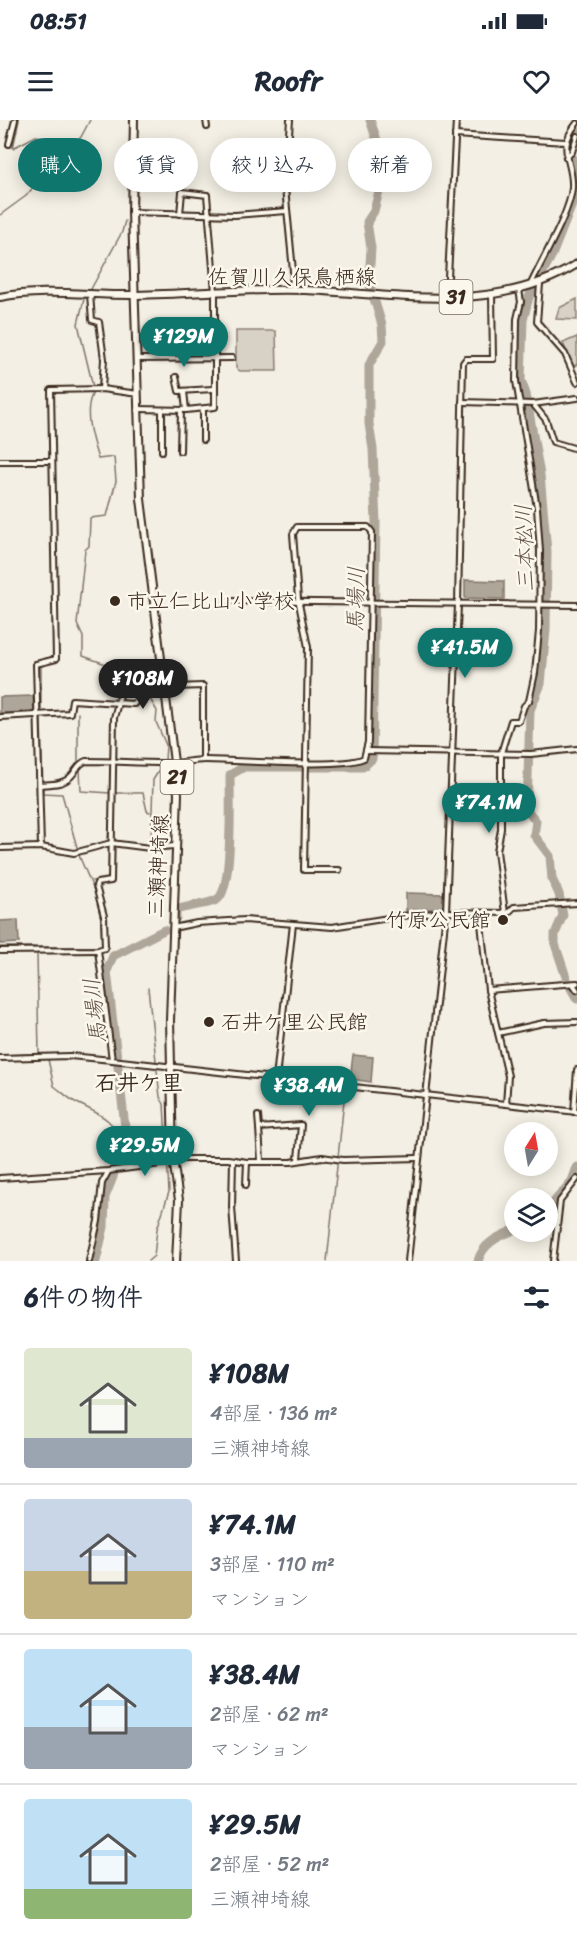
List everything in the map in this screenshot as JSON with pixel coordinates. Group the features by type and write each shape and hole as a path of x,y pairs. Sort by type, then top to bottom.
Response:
{"main road":[{"name":"21","path":"134,120 132,212 135,295"},
{"name":"佐賀川久保鳥栖線","path":"0,297 17,294 135,295 292,290 447,297 492,295 540,284 577,264"},
{"name":"三瀬神埼線","path":"135,295 141,498 163,687 176,762 178,794 172,928 171,1067 171,1161 179,1200 176,1261"}],"street":[{"path":"9,144 15,120"},
{"path":"206,120 207,127"},
{"path":"290,120 285,188 293,271 292,290"},
{"path":"447,297 456,120"},
{"path":"529,287 569,203 571,170 566,157 566,142 577,123"},
{"path":"455,135 566,142"},
{"path":"566,157 572,152 577,136"},
{"path":"139,409 162,411 214,407 215,292 207,195 182,192 180,214"},
{"path":"132,212 208,215 287,211"},
{"path":"540,284 537,322 565,354 577,382"},
{"path":"506,913 497,851 501,830 501,753 511,721 519,721 522,717 524,706 532,691 540,604 537,508 516,381 518,319 521,302 519,290"},
{"path":"90,294 92,320 99,322 102,350 99,389"},
{"path":"408,1261 446,912 458,604 464,360 491,360 494,357 492,295"},
{"path":"137,358 232,358"},
{"path":"176,376 177,390 213,389"},
{"path":"41,846 36,664 56,659 51,390 99,389 138,394"},
{"path":"180,451 184,391"},
{"path":"462,402 533,404 577,398"},
{"path":"533,404 546,420 553,442 577,449"},
{"path":"203,409 203,440"},
{"path":"162,411 162,451"},
{"path":"0,461 52,461"},
{"path":"40,785 63,782 81,763 86,761 162,763 202,760 306,762 354,763 364,758 371,603 372,532 368,527 294,528 300,602 308,647 306,762 306,770 304,870 339,870"},
{"path":"224,600 577,605"},
{"path":"0,951 105,948 104,916 96,886 97,883 111,880 113,761 119,665"},
{"path":"0,717 70,713 72,700 134,704 146,688 203,686 202,760"},
{"path":"366,751 531,754 577,749"},
{"path":"0,848 41,846 78,852 93,845 111,843 150,848 175,846"},
{"path":"172,928 197,922 236,920 332,927 401,916 446,912 508,914 514,907 577,903"},
{"path":"480,913 489,990 508,1076 506,1104"},
{"path":"276,1078 293,924"},
{"path":"98,950 112,1060"},
{"path":"489,990 575,984 577,990"},
{"path":"498,1033 544,1023 577,1022"},
{"path":"0,1059 47,1057 125,1061 576,1112 577,1070"},
{"path":"258,1116 261,1161"},
{"path":"259,1128 301,1125 298,1159"},
{"path":"0,1178 108,1171 171,1161 233,1160 247,1162 322,1156 343,1160 418,1158"},
{"path":"233,1160 232,1207 236,1261"},
{"path":"246,1185 247,1162"},
{"path":"89,1261 98,1221 102,1184 108,1171"},
{"path":"553,1261 560,1201 577,1179"}],"shaded area":[{"path":"577,299 577,320 556,319 559,308"},
{"path":"236,331 276,331 277,371 240,371 236,368"},
{"path":"577,337 577,364 573,367 563,343"},
{"path":"465,580 504,581 504,599 465,598"},
{"path":"33,696 34,712 0,713 0,697"},
{"path":"406,893 444,894 443,908 406,911"},
{"path":"18,920 19,943 0,944 0,921"},
{"path":"353,1055 373,1057 371,1082 350,1079"}],"waterway":[{"path":"19,120 13,148 36,136 42,137 55,163 81,137 90,120"},
{"name":"馬場川","path":"176,918 176,910 216,900 223,889 229,859 230,775 244,767 363,767 372,759 376,523 373,449 369,424 369,365 383,341 382,325 369,282 371,248 367,222 374,211 381,183 373,168 378,143 370,120"},
{"name":"三本松川","path":"577,131 569,150 575,167 575,197 552,255 529,297 523,320 521,380 526,394 540,475 547,551 546,630 541,684 530,710 527,810 536,821 534,835 550,856 552,879 559,894 563,915 555,934 555,944 568,983 577,999"},
{"path":"0,215 29,192"},
{"path":"91,289 122,232 125,221"},
{"path":"84,299 78,324 94,391 90,398 89,425 98,459 114,457 116,481 107,516 90,518 89,546 85,550 77,624 83,637 83,656 117,668 132,668 157,711 156,722 166,745 165,761 153,780 151,842"},
{"path":"41,666 41,712"},
{"path":"78,713 78,762"},
{"path":"37,947 102,947 101,919 96,895 80,858 62,794 43,793 41,719"},
{"path":"80,769 81,791 110,793 110,808"},
{"path":"115,793 143,793 147,811 150,812"},
{"path":"108,839 110,813"},
{"path":"109,847 109,870"},
{"path":"92,881 110,878"},
{"name":"馬場川","path":"96,1261 104,1227 105,1197 113,1177 125,1127 107,971 113,956 164,930"},
{"path":"0,947 35,947"},
{"path":"37,953 39,1054 47,1055 54,1086 71,1099 105,1118 115,1130 119,1145"},
{"path":"148,988 160,1097 164,1104 169,1192 157,1229 154,1256 148,1261"},
{"path":"0,1055 38,1054"},
{"path":"327,1261 345,1091"},
{"name":"三本松川","path":"558,1197 572,1181 577,1167"},
{"name":"三本松川","path":"478,1261 487,1245 504,1235"}],"place":[{"name":"市立仁比山小学校","path":"115,601"},
{"name":"竹原公民館","path":"503,920"},
{"name":"石井ケ里公民館","path":"209,1022"}],"district":[{"name":"石井ケ里","path":"139,1082"}]}
